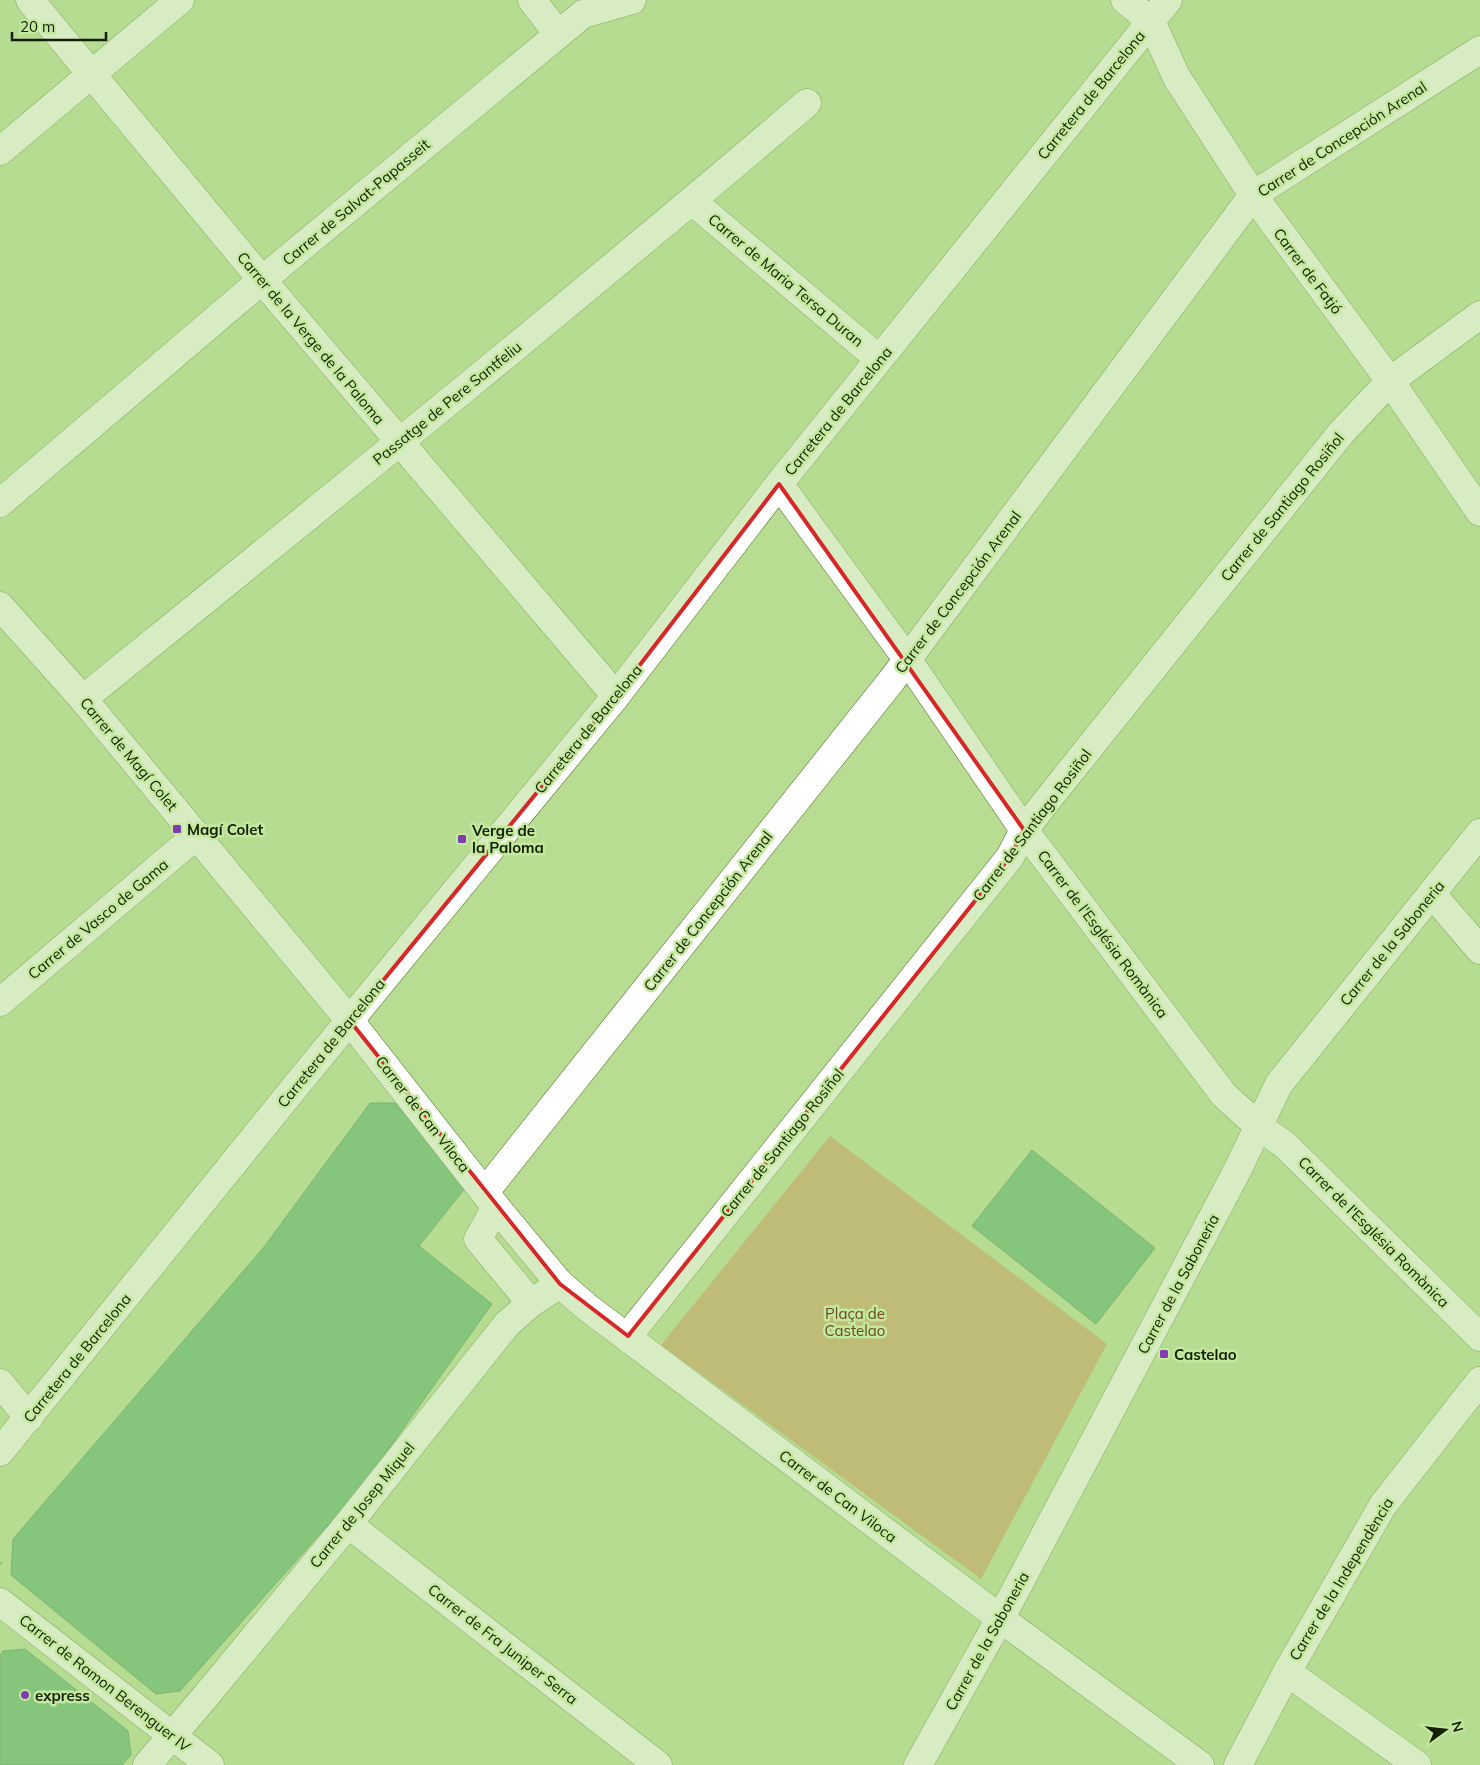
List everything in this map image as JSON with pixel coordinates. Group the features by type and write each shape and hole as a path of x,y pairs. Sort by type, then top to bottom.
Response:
{"street":[{"name":"Carrer de la Verge de la Paloma","path":"30,0 262,280 616,696"},
{"path":"0,151 180,0"},
{"path":"532,0 558,34"},
{"name":"Carrer de Salvat-Papasseit","path":"0,503 262,280 558,34 584,14 632,0"},
{"path":"1125,0 1151,21"},
{"name":"Carretera de Barcelona","path":"0,1452 616,696 779,484 1168,0"},
{"name":"Carrer de Fatjó","path":"1151,21 1176,78 1253,195 1390,381 1480,512"},
{"name":"Carrer de Concepción Arenal","path":"490,1200 907,659 1253,195 1480,50"},
{"name":"Passatge de Pere Santfeliu","path":"83,699 400,442 692,201 807,103"},
{"name":"Carrer de Maria Tersa Duran","path":"692,201 879,359"},
{"name":"Carrer de Santiago Rosiñol","path":"628,1336 1010,857 1024,830 1341,433 1390,381 1480,315"},
{"name":"Carrer de l'Església Romànica","path":"779,484 907,659 1024,830 1224,1095 1258,1126 1286,1145 1480,1337"},
{"name":"Carrer de Magí Colet","path":"0,606 83,699 350,1021"},
{"name":"Carrer de la Saboneria","path":"918,1765 1001,1619 1237,1171 1279,1084 1480,832"},
{"name":"Carrer de Vasco de Gama","path":"0,1002 197,835"},
{"path":"1432,894 1480,950"},
{"name":"Carrer de Can Viloca","path":"350,1021 490,1200 560,1284 588,1308 628,1336 1001,1619 1200,1765"},
{"path":"490,1200 478,1239 531,1303"},
{"name":"Carrer de Josep Miquel","path":"147,1765 205,1698 348,1524 507,1324 531,1303 560,1284"},
{"name":"Carrer de la Independència","path":"1238,1765 1287,1672 1383,1505 1480,1381"},
{"path":"0,1383 28,1418"},
{"name":"Carrer de Fra Juniper Serra","path":"348,1524 658,1765"},
{"name":"Carrer de Ramon Berenguer IV","path":"0,1603 210,1765"},
{"path":"1287,1672 1417,1765"}],"path":[{"path":"0,1564 4,1560"}],"highlighted area":[{"path":"779,484 1024,830 1010,857 628,1336 560,1284 350,1021 616,696"}],"green space":[{"name":"Plaça de Castelao","path":"830,1136 1107,1344 981,1579 661,1345"}],"building":[{"path":"370,1103 395,1103 466,1187 419,1246 492,1304 360,1489 180,1691 156,1694 11,1575 13,1539 264,1247"},
{"path":"1032,1150 1155,1248 1096,1324 972,1226"},
{"path":"25,1649 128,1731 131,1755 122,1765 0,1765 0,1655 3,1651"}],"place":[{"name":"Magí Colet","path":"177,829"},
{"name":"Verge de la Paloma","path":"462,839"},
{"name":"Castelao","path":"1164,1354"},
{"name":"express","path":"25,1695"}]}
